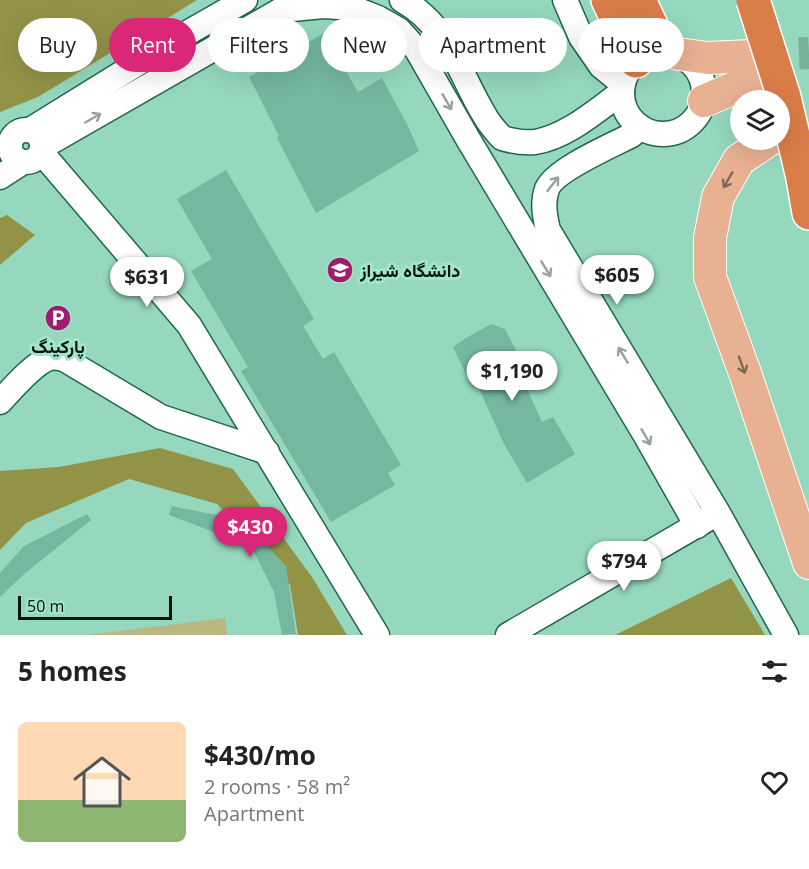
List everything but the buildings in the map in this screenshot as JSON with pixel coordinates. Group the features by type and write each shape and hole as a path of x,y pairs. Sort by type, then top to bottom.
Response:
{"highway":[{"path":"608,0 617,18"},
{"path":"639,0 640,18"},
{"path":"753,0 784,97 809,213"}],"main road":[{"path":"684,62 708,58 754,67 704,101"},
{"path":"790,134 809,131"},
{"path":"754,150 740,160 718,197 710,238 710,277 809,563"}],"street":[{"path":"0,177 34,148 182,36 245,0"},
{"path":"402,0 415,7 444,38 485,117 502,138 535,141 566,131 639,72"},
{"path":"565,0 579,32"},
{"path":"5,145 14,157 34,148 281,10 324,6 353,8 378,18 399,30 417,50 697,526"},
{"path":"642,72 623,102 626,111 639,126 650,132 673,133 684,129 693,121 704,101 705,89 702,78 697,68 688,60 684,61"},
{"path":"639,126 632,135 572,166 548,187 544,201 548,230 718,513 786,635"},
{"path":"34,148 189,325 377,635"},
{"path":"0,402 40,362 52,357 64,359 161,417 267,452"},
{"path":"508,635 718,513"}],"green space":[{"path":"225,618 227,635 87,635"}],"shaded area":[{"path":"0,0 197,0 167,18 109,18 109,54 97,61 97,18 18,18 18,72 79,72 38,97 0,112"},
{"path":"7,215 35,235 0,265 0,218"},
{"path":"160,448 233,469 312,577 347,635 298,635 290,585 217,504 129,479 26,523 0,550 0,471 59,467"},
{"path":"731,578 765,635 615,635"}],"tunnel":[{"path":"751,56 809,53"}],"place":[{"name":"دانشگاه شیراز","path":"340,270"},
{"name":"پارکینگ","path":"58,318"}]}
